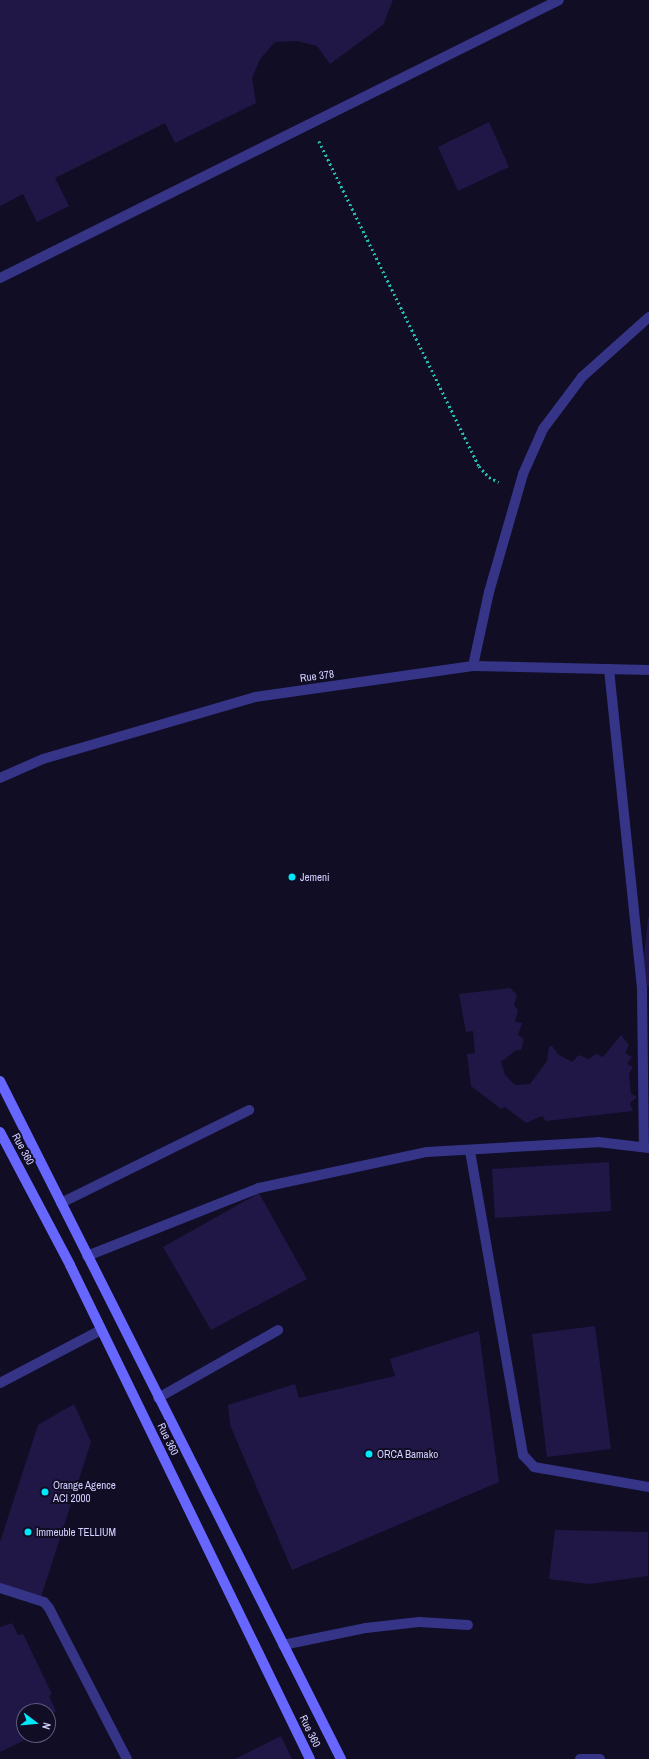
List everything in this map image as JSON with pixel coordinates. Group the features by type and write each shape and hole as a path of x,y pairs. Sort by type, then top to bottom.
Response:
{"main road":[{"path":"0,1081 158,1398 341,1759"},
{"name":"Rue 360","path":"0,1132 101,1330 310,1759"}],"street":[{"path":"0,278 559,0"},
{"path":"473,666 489,592 523,474 543,429 578,383 649,317"},
{"name":"Rue 378","path":"0,778 43,759 255,697 473,666 649,670"},
{"path":"87,1256 259,1188 427,1152 470,1151 598,1142 647,1147 642,990 609,669"},
{"path":"61,1203 249,1110"},
{"path":"470,1151 523,1455 534,1467 649,1487"},
{"path":"0,1383 101,1330"},
{"path":"158,1398 278,1330"},
{"path":"0,1588 44,1602 49,1608 126,1759"},
{"path":"283,1645 366,1628 418,1622 468,1625"},
{"path":"580,1759 600,1759"}],"path":[{"path":"310,123 478,466 489,477 518,491"}],"building":[{"path":"0,0 393,0 383,25 330,64 317,46 297,41 275,42 260,59 252,78 256,103 175,143 165,123 55,178 69,206 37,222 23,194 0,206"},
{"path":"489,122 509,167 458,191 438,147"},
{"path":"649,918 649,986 641,985"},
{"path":"510,988 517,995 514,1005 518,1010 515,1022 522,1023 518,1035 524,1039 521,1050 516,1050 501,1062 505,1075 515,1085 530,1084 547,1061 549,1047 552,1046 559,1055 572,1062 579,1055 589,1059 596,1054 603,1057 621,1035 629,1045 625,1053 632,1057 627,1064 633,1067 629,1074 631,1094 637,1097 630,1103 633,1111 546,1121 542,1116 526,1123 505,1107 501,1109 471,1086 467,1054 475,1053 473,1031 466,1032 459,994"},
{"path":"609,1162 611,1211 495,1218 492,1169"},
{"path":"259,1193 307,1279 211,1330 163,1247"},
{"path":"595,1326 611,1449 547,1457 532,1334"},
{"name":"ORCA Bamako","path":"479,1331 499,1482 292,1570 230,1425 228,1405 295,1384 299,1398 395,1376 390,1359"},
{"name":"Orange Agence ACI 2000","path":"74,1404 91,1442 41,1597 0,1584 0,1542 38,1425"},
{"path":"555,1530 648,1532 648,1576 589,1584 549,1579"},
{"path":"12,1623 18,1635 23,1634 52,1694 49,1696 52,1703 16,1703 16,1743 19,1743 0,1752 0,1627"},
{"path":"281,1736 292,1759 235,1759"}],"place":[{"name":"Jemeni","path":"292,877"},
{"name":"ORCA Bamako","path":"369,1454"},
{"name":"Orange Agence ACI 2000","path":"45,1492"},
{"name":"Immeuble TELLIUM","path":"28,1532"}]}
